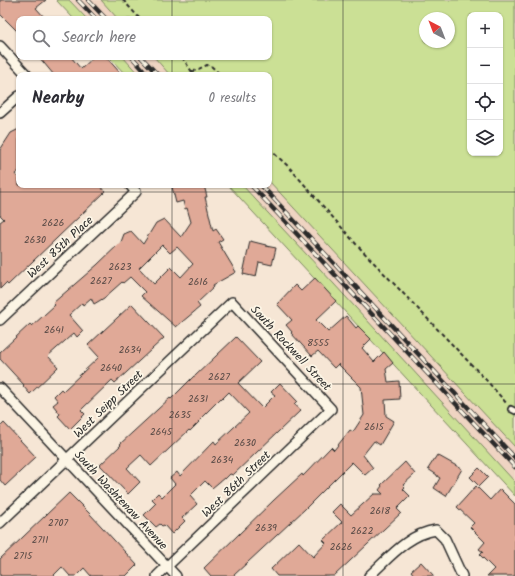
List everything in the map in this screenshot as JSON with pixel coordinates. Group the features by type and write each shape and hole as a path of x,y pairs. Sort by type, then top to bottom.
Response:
{"street":[{"path":"0,46 24,72"},
{"path":"0,113 16,99"},
{"name":"West 85th Place","path":"0,320 133,188"},
{"name":"South Rockwell Street","path":"232,302 332,409"},
{"name":"West Seipp Street","path":"0,523 232,302"},
{"name":"South Washtenaw Avenue","path":"0,388 176,576"},
{"name":"West 86th Street","path":"157,576 332,409"},
{"path":"369,576 415,536 436,530 445,539 462,576"}],"path":[{"path":"123,0 137,16"},
{"path":"184,60 192,72"},
{"path":"196,72 207,65 210,65 218,72"},
{"path":"272,152 288,167 356,244 513,410"}],"shaded area":[{"path":"69,0 101,0 115,16 84,16"},
{"path":"126,60 157,60 167,72 136,72"},
{"path":"272,184 515,447 515,482 245,188 272,188"}],"green space":[{"path":"56,0 69,0 84,16 71,16"},
{"path":"101,0 515,0 515,447 272,184 272,72 167,72 157,60 272,60 272,16 115,16"},
{"path":"112,60 126,60 136,72 123,72"},
{"path":"231,188 245,188 334,284 515,482 515,496"}],"building":[{"path":"0,0 46,0 36,8 43,16 16,16 16,30 0,14"},
{"path":"42,60 74,60 81,69 91,60 109,60 119,72 52,72"},
{"path":"16,130 16,188 102,188 105,192 8,285 6,283 0,289 0,222 4,219 0,215 0,150 11,133"},
{"path":"172,188 205,188 207,197 205,197 213,231 216,229 223,239 218,242 236,272 213,285 214,287 197,303 200,307 176,327 141,296 145,292 130,277 104,298 94,304 91,298 83,305 82,303 69,315 83,331 77,337 74,333 48,356 58,367 30,394 23,386 24,385 0,359 0,352 30,324 32,326 55,305 53,303 121,242 124,234 131,231 143,244 156,223 164,219 181,237 191,222 187,208 185,209 183,201 176,203","holes":["162,245 170,253 177,247 193,264 181,277 171,267 154,284 139,268"]},
{"path":"250,241 276,248 272,265 259,262 256,277 243,274"},
{"path":"315,278 336,301 316,320 328,332 346,316 356,328 358,326 371,339 362,348 374,362 384,352 393,363 386,369 388,382 399,381 400,399 385,400 386,416 394,421 380,445 374,441 363,455 373,468 365,475 352,462 305,509 233,576 211,576 204,568 302,474 303,476 331,447 334,450 350,430 353,432 364,415 361,387 338,364 334,368 318,351 312,356 291,333 292,332 286,325 292,320 277,304 295,285 301,291"},
{"path":"132,304 164,338 115,383 112,380 81,410 85,414 70,429 58,416 60,414 53,405 58,401 54,396 61,389 63,391 99,357 88,345"},
{"path":"236,337 260,362 238,383 262,408 275,395 271,392 280,383 297,401 294,404 301,410 233,475 230,474 212,488 205,481 190,496 197,504 182,518 185,521 172,534 164,525 162,526 160,524 156,527 144,515 156,503 152,499 158,493 162,497 175,484 170,478 177,472 180,476 214,441 216,444 249,413 229,392 201,418 202,419 190,431 189,430 151,466 141,455 127,468 140,482 128,494 100,465 121,445 120,444 170,398 171,399"},
{"path":"4,423 36,457 5,486 0,480 0,427"},
{"path":"437,455 462,469 446,496 434,488 440,478 428,469"},
{"path":"405,462 415,474 403,485 405,487 403,489 410,496 397,509 401,513 334,576 277,576 271,569 299,542 313,557 326,543 323,540 342,522 332,512 340,504 351,515 374,494 383,494 379,490 382,486 381,485"},
{"path":"479,468 488,477 479,486 470,477"},
{"path":"476,486 490,500 500,489 515,504 515,576 487,576 494,569 480,555 483,552 479,549 485,542 470,527 474,523 457,507"},
{"path":"69,493 137,565 126,576 91,576 84,568 76,576 70,576 62,567 53,576 0,576 0,559"},
{"path":"421,562 434,576 415,576 411,571"}],"railway":[{"path":"78,0 93,16"},
{"path":"88,0 103,16"},
{"path":"135,60 145,72"},
{"path":"144,60 155,72"},
{"path":"254,188 515,467"},
{"path":"264,188 515,458"}]}
